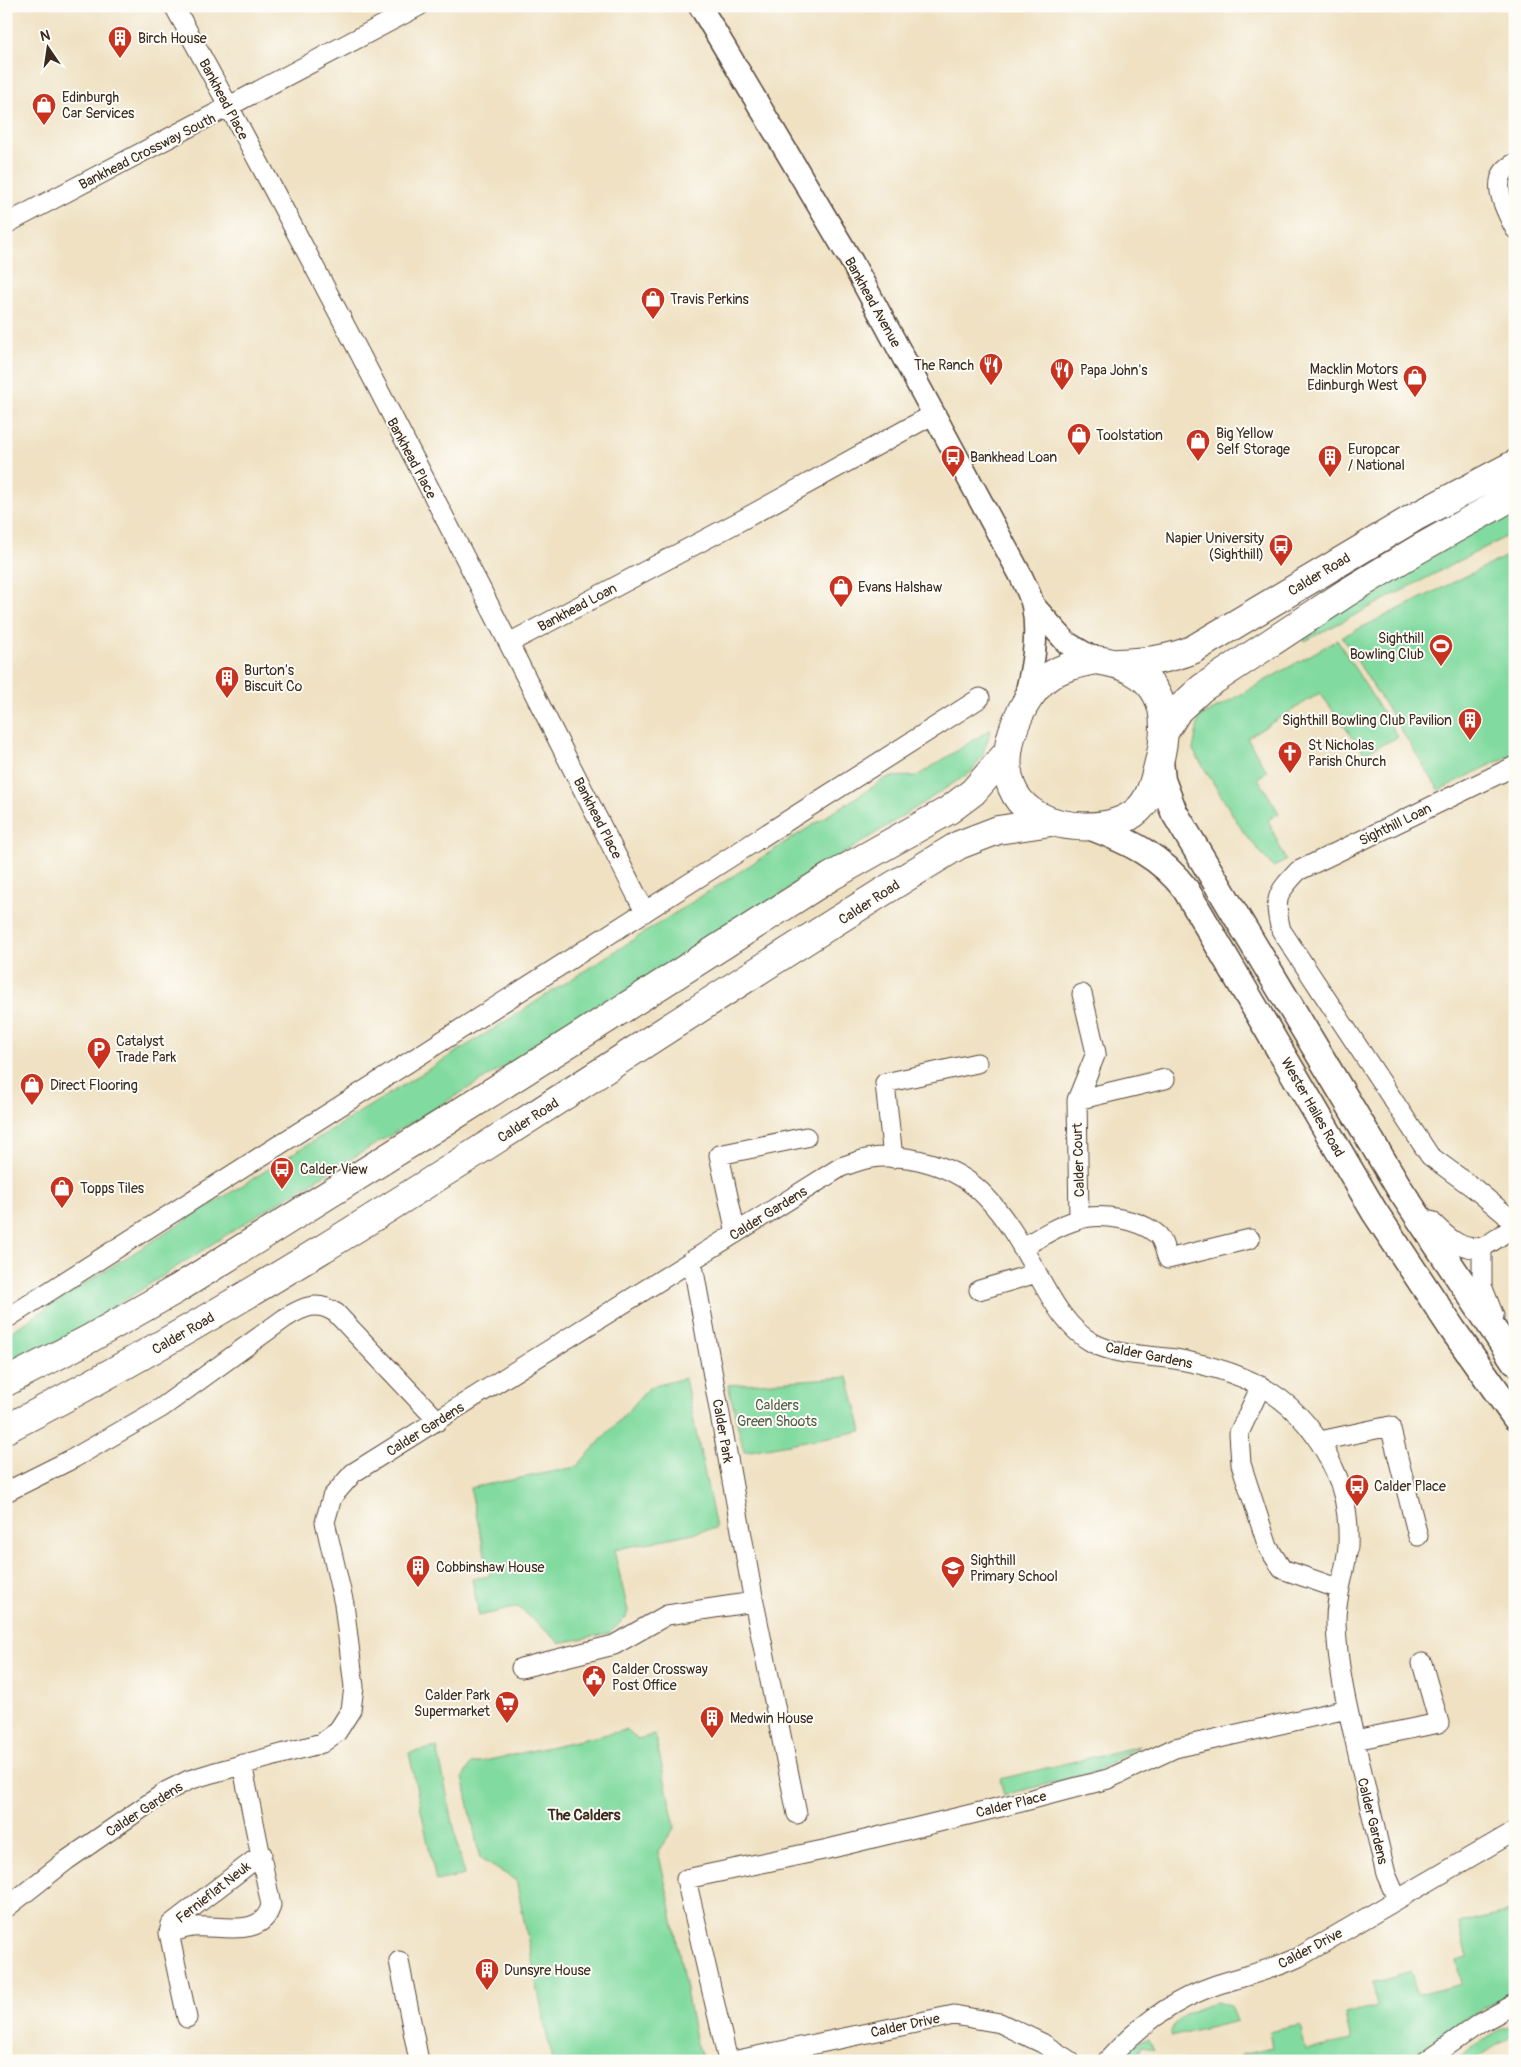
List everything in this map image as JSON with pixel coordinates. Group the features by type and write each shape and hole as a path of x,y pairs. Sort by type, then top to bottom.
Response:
{"main road":[{"name":"Calder Road","path":"1107,661 1152,662 1171,658 1192,650 1415,517 1515,464"},
{"path":"1165,731 1178,710 1202,688 1385,569 1515,495"},
{"path":"1107,661 1148,682 1158,696 1163,710 1165,731 1160,761 1153,786 1145,802 1137,811 1125,819 1089,826 1051,822 1027,808 1017,797 1010,783 1007,753 1013,731 1022,712 1041,683 1066,667 1107,661"},
{"path":"6,1382 89,1339 177,1289 830,877 949,810 973,792 1007,753"},
{"path":"1160,761 1162,780 1174,812 1401,1191 1512,1358"},
{"name":"Calder Road","path":"6,1429 105,1378 198,1325 473,1155 959,845 998,830 1051,822"},
{"name":"Wester Hailes Road","path":"1089,826 1144,850 1160,861 1186,890 1374,1211 1453,1330 1515,1417"}],"street":[{"name":"Bankhead Place","path":"174,6 230,108 509,643 645,912"},
{"name":"Bankhead Crossway South","path":"6,224 230,108 420,6"},
{"name":"Bankhead Avenue","path":"700,6 852,262 1005,543 1033,605 1067,643 1107,661"},
{"path":"1515,162 1509,165 1499,181 1500,196 1515,229"},
{"name":"Bankhead Loan","path":"509,643 740,521 934,414"},
{"name":"Bankhead Avenue","path":"1022,712 1035,648 1033,605"},
{"path":"6,1319 980,698"},
{"name":"Sighthill Loan","path":"1514,1226 1506,1214 1475,1188 1430,1156 1281,930 1276,907 1281,889 1298,871 1515,766"},
{"name":"Calder Court","path":"1079,1219 1076,1100 1096,1054 1082,994"},
{"path":"893,1158 885,1083 977,1062"},
{"path":"1076,1100 1165,1079"},
{"path":"736,1233 719,1155 806,1137"},
{"name":"Calder Gardens","path":"6,1908 67,1860 167,1791 189,1780 322,1743 337,1732 351,1710 354,1687 344,1604 325,1522 332,1497 353,1473 841,1167 867,1159 893,1158 941,1166 963,1176 985,1195 1006,1222 1053,1302 1071,1326 1094,1343 1125,1353 1209,1366 1239,1375 1262,1386 1295,1410 1320,1440 1336,1473 1346,1505 1348,1546 1336,1621 1347,1709 1386,1874 1397,1899"},
{"path":"1401,1191 1448,1238 1466,1247 1482,1247 1514,1226"},
{"path":"1022,1248 1053,1230 1079,1219 1112,1217 1140,1223 1159,1236 1168,1260 1250,1239"},
{"path":"1482,1247 1482,1286 1512,1358"},
{"name":"Calder Park","path":"692,1260 754,1602 797,1814"},
{"path":"979,1290 1037,1273"},
{"path":"6,1492 74,1458 161,1408 298,1309 314,1305 326,1306 336,1313 438,1421"},
{"path":"1262,1386 1239,1433 1241,1464 1268,1547 1282,1569 1340,1589"},
{"path":"1320,1440 1390,1426 1418,1536"},
{"path":"521,1668 614,1645 666,1615 754,1602"},
{"path":"1355,1740 1438,1723 1422,1663"},
{"name":"Calder Place","path":"728,2061 686,1879 828,1849 1021,1802 1108,1779 1175,1748 1347,1709"},
{"name":"Fernieflat Neuk","path":"169,1933 192,1927 250,1927 263,1920 270,1905 262,1854 242,1764"},
{"name":"Calder Drive","path":"1107,2061 1124,2041 1157,2014 1215,1985 1286,1963 1515,1831"},
{"name":"Fernieflat Neuk","path":"187,2018 169,1933 171,1924 262,1854"},
{"path":"399,1960 419,2061"},
{"path":"1426,2061 1480,2023 1515,2004"},
{"name":"Calder Drive","path":"733,2061 954,2015 1000,2023 1042,2043 1070,2061"}],"green space":[{"path":"1515,514 1515,532 1305,641 1303,638 1308,630 1483,526"},
{"path":"1515,552 1515,753 1439,790 1342,637"},
{"path":"1337,640 1398,737 1364,753 1320,693 1247,738 1267,771 1258,778 1279,813 1268,820 1286,861 1273,867 1244,833 1193,750 1199,718"},
{"path":"991,729 982,757 971,772 640,985 256,1216 64,1339 6,1368 6,1335 87,1282 498,1026 888,777 917,776"},
{"name":"Calders Green Shoots","path":"848,1377 862,1431 744,1452 728,1385"},
{"path":"685,1378 716,1528 614,1550 628,1611 626,1617 610,1633 560,1643 518,1607 479,1616 472,1579 490,1576 470,1488 576,1467 650,1387"},
{"path":"626,1730 637,1739 655,1735 675,1827 658,1851 669,1899 696,2044 705,2061 552,2061 516,1880 480,1859 463,1777 471,1764"},
{"path":"1139,1746 1095,1772 1004,1795 1000,1779"},
{"path":"437,1747 464,1875 436,1881 409,1753"},
{"path":"1515,1911 1515,1992 1466,2018 1407,2061 1244,2061 1242,2055 1272,2048 1269,2032 1300,2025 1306,2050 1351,2040 1345,2014 1377,2006 1373,1983 1411,1972 1417,1995 1462,1984 1457,1961 1467,1958 1459,1924"},
{"path":"1216,2002 1231,2006 1237,2021 1170,2037 1172,2029 1181,2018"},
{"path":"1515,2023 1515,2033 1473,2061 1454,2061 1476,2044"},
{"path":"1149,2039 1154,2050 1142,2045 1135,2061 1120,2061 1141,2040"}],"place":[{"name":"Birch House","path":"120,59"},
{"name":"Edinburgh Car Services","path":"44,126"},
{"name":"Travis Perkins","path":"653,320"},
{"name":"The Ranch","path":"991,386"},
{"name":"Papa John's","path":"1062,391"},
{"name":"Macklin Motors Edinburgh West","path":"1415,398"},
{"name":"Toolstation","path":"1079,456"},
{"name":"Big Yellow Self Storage","path":"1198,462"},
{"name":"Bankhead Loan","path":"953,478"},
{"name":"Europcar / National","path":"1330,478"},
{"name":"Napier University (Sighthill)","path":"1281,567"},
{"name":"Evans Halshaw","path":"841,608"},
{"name":"Sighthill Bowling Club","path":"1441,667"},
{"name":"Burton's Biscuit Co","path":"227,699"},
{"name":"Sighthill Bowling Club Pavilion","path":"1470,741"},
{"name":"St Nicholas Parish Church","path":"1290,774"},
{"name":"Catalyst Trade Park","path":"99,1070"},
{"name":"Direct Flooring","path":"32,1106"},
{"name":"Calder View","path":"282,1190"},
{"name":"Topps Tiles","path":"62,1209"},
{"name":"Calder Place","path":"1357,1507"},
{"name":"Cobbinshaw House","path":"418,1588"},
{"name":"Sighthill Primary School","path":"953,1589"},
{"name":"Calder Crossway Post Office","path":"594,1698"},
{"name":"Calder Park Supermarket","path":"507,1724"},
{"name":"Medwin House","path":"712,1739"},
{"name":"Dunsyre House","path":"487,1991"}],"district":[{"name":"The Calders","path":"584,1815"}]}
